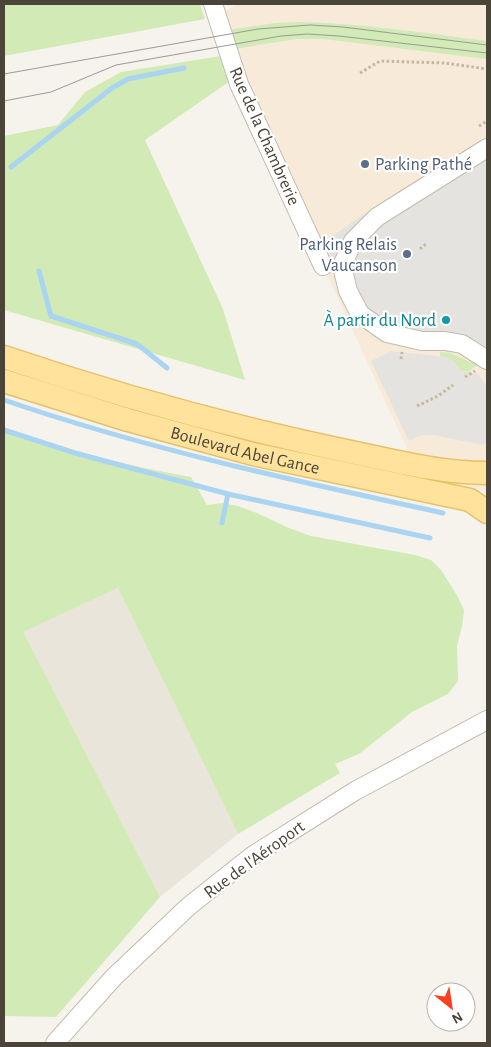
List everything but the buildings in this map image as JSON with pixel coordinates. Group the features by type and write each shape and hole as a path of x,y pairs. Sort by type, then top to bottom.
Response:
{"main road":[{"name":"Boulevard Abel Gance","path":"4,357 135,398 260,431 442,470 487,473"},
{"name":"Boulevard Abel Gance","path":"4,381 128,420 244,451 470,500 487,512"}],"street":[{"name":"Rue de la Chambrerie","path":"212,4 239,84 323,266"},
{"path":"487,148 377,217 353,240 342,266 348,291 360,314 387,334 422,342 445,341 462,344 487,360"},
{"name":"Rue de l'Aéroport","path":"55,1043 121,970 189,906 252,856 355,791 487,720"}],"path":[{"path":"360,73 380,61 445,63 487,69"},
{"path":"479,126 487,120"},
{"path":"420,249 426,244"},
{"path":"401,360 402,353"},
{"path":"417,406 453,386"}],"shaded area":[{"path":"237,4 487,4 487,491 420,477 318,255 217,16"},
{"name":"Parking Relais Vaucanson","path":"487,139 487,364 468,348 368,319 328,268 327,240 358,218"},
{"path":"391,351 447,357 454,361 461,371 478,374 487,387 487,442 483,445 433,435 423,435 409,441 371,361"},
{"path":"118,588 238,834 160,897 22,632"}],"green space":[{"path":"4,4 200,4 205,19 4,56"},
{"path":"297,22 369,26 487,41 487,59 324,39 296,39 234,49 228,30 275,23"},
{"path":"221,56 230,81 145,140 223,309 245,380 4,310 4,136 58,125 85,92 121,72"},
{"path":"440,352 450,353 477,365 468,372 461,371 452,361 440,356"},
{"path":"4,428 96,456 143,468 191,477 207,505 222,503 238,506 311,536 415,555 431,560 441,570 464,610 457,646 458,681 448,694 412,712 359,754 335,764 340,773 238,834 118,588 23,632 160,897 56,1017 4,1016"}],"waterway":[{"path":"11,167 112,88 128,79 184,68"},
{"path":"39,271 51,316 137,344 167,368"},
{"path":"4,400 58,418 167,449 443,513"},
{"path":"4,430 75,453 228,494 430,538"},
{"path":"222,523 228,494"}],"tram line":[{"path":"4,74 258,29 310,25 343,27 487,45"},
{"path":"4,101 51,92 116,65 281,36 307,34 339,36 487,53"}],"place":[{"name":"Parking Pathé","path":"365,164"},
{"name":"Parking Relais Vaucanson","path":"407,254"},
{"name":"À partir du Nord","path":"446,320"}]}
